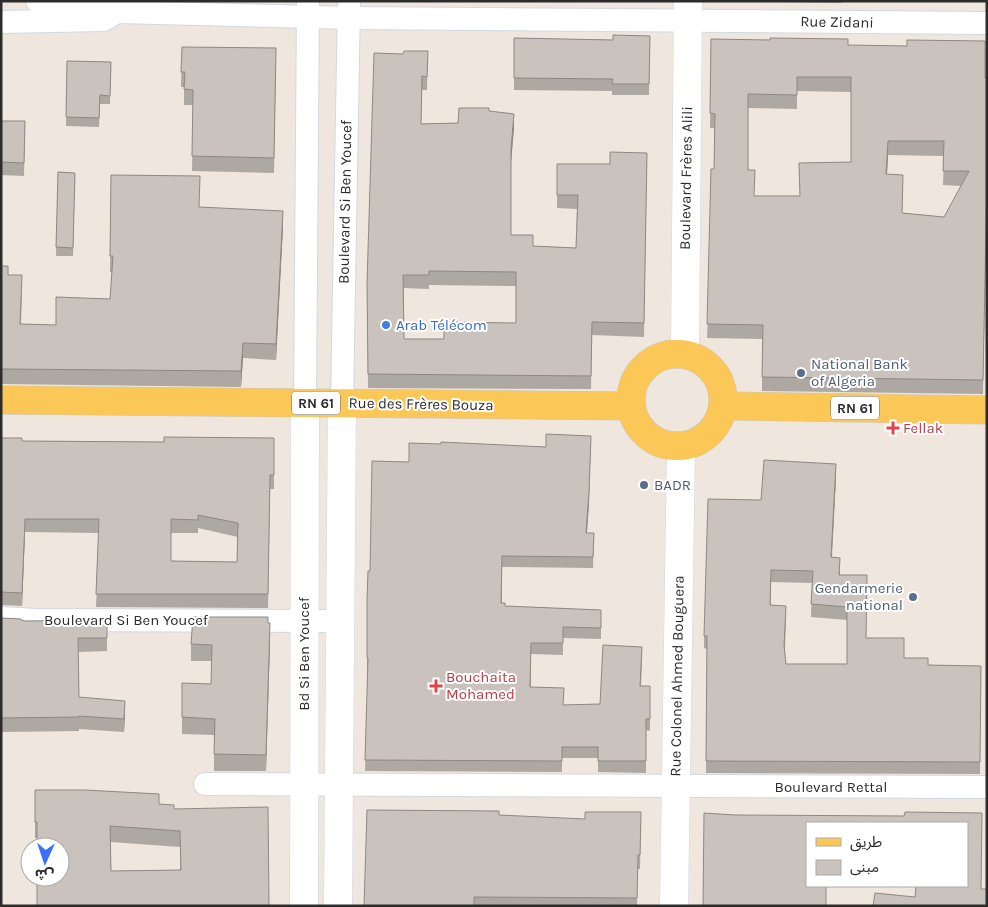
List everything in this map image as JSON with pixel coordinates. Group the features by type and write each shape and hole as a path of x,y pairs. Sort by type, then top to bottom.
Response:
{"main road":[{"path":"685,354 698,359 710,367 719,379 723,392 724,406 719,422 710,434 696,443 681,447 667,446 653,441 642,432 634,419 630,406 631,388 639,373 651,361 668,355 685,354"},
{"name":"Rue des Frères Bouza","path":"1,400 630,406"},
{"name":"RN 61","path":"724,406 987,410"}],"street":[{"path":"1,22 104,20 116,12 104,4 37,1"},
{"path":"305,403 308,9"},
{"name":"Rue Zidani","path":"116,12 308,9 688,11 987,23"},
{"name":"Boulevard Si Ben Youcef","path":"342,403 349,10"},
{"name":"Boulevard Frères Alili","path":"685,354 688,11"},
{"name":"Bd Si Ben Youcef","path":"304,906 305,403"},
{"path":"338,906 342,403"},
{"name":"Rue Colonel Ahmed Bouguera","path":"674,906 681,447"},
{"name":"Boulevard Si Ben Youcef","path":"1,618 56,620 304,620 341,622"},
{"name":"Boulevard Rettal","path":"205,784 987,787"}],"building":[{"path":"613,35 650,36 649,84 612,84 613,79 514,78 514,38 613,40"},
{"path":"770,38 848,39 848,45 907,46 907,40 985,41 987,178 983,380 762,377 763,325 707,324 711,169 714,169 715,114 710,113 711,39 770,40","holes":["797,77 851,77 851,162 799,163 800,196 754,196 755,170 748,170 748,94 797,95","888,141 944,141 943,171 969,171 944,217 902,213 903,175 886,174"]},
{"path":"182,47 276,48 274,158 192,156 193,90 184,89 185,72 181,72"},
{"path":"404,51 428,51 427,77 422,76 421,124 458,123 459,108 489,108 489,111 514,114 511,149 511,235 533,235 533,246 576,248 578,195 557,195 557,164 610,164 610,152 647,153 644,323 592,322 591,376 368,374 367,284 374,53 403,54","holes":["429,271 516,272 516,323 444,322 444,339 404,339 403,275 429,275"]},
{"path":"67,61 111,62 110,96 100,95 99,118 66,117"},
{"path":"1,121 25,121 24,163 1,162"},
{"path":"58,172 75,173 73,248 56,247"},
{"path":"111,175 200,176 199,207 283,211 276,344 243,343 241,371 1,369 1,266 8,266 8,275 22,275 20,324 56,325 56,297 110,299 113,256 110,256"},
{"path":"546,434 591,436 586,533 594,533 593,557 502,556 501,603 505,603 505,606 601,610 601,628 563,627 563,643 531,643 530,687 564,688 563,705 600,704 603,645 642,647 640,686 650,686 650,719 646,719 646,761 598,761 598,747 562,747 562,761 365,760 368,658 367,599 368,571 370,571 372,461 409,462 409,443 441,444 441,442 546,447"},
{"path":"164,437 274,438 274,475 270,475 268,594 96,594 99,519 25,519 22,593 1,592 1,438 22,438 22,441 164,442","holes":["198,515 238,523 237,562 171,561 171,519 198,520"]},
{"path":"764,460 836,464 831,557 840,558 839,575 867,575 866,638 904,638 904,658 928,658 928,665 981,666 980,762 706,761 707,636 704,636 708,499 761,500","holes":["771,570 813,571 811,604 847,607 847,664 786,664 784,646 786,606 770,605"]},
{"path":"193,617 268,617 268,623 270,623 266,755 214,754 215,719 182,717 182,683 211,684 212,645 191,644"},
{"path":"1,618 25,621 107,620 107,638 78,638 79,697 125,701 124,719 79,716 1,718"},
{"path":"35,790 85,790 159,794 159,804 174,805 174,809 268,807 269,906 37,906 37,887 70,887 70,837 37,837 37,822 35,822","holes":["110,826 180,831 181,870 111,871"]},
{"path":"367,810 499,811 499,815 585,819 585,812 641,812 637,898 474,897 474,906 364,906"},
{"path":"905,812 982,813 981,889 987,889 987,906 873,906 875,893 915,897 916,887 968,887 968,822 806,822 806,887 826,887 826,906 703,906 704,813 735,815 904,816"}],"place":[{"name":"Arab Télécom","path":"386,325"},
{"name":"National Bank of Algeria","path":"801,373"},
{"name":"Fellak","path":"893,428"},
{"name":"BADR","path":"644,485"},
{"name":"Gendarmerie national","path":"913,597"},
{"name":"Bouchaita Mohamed","path":"436,686"}]}
